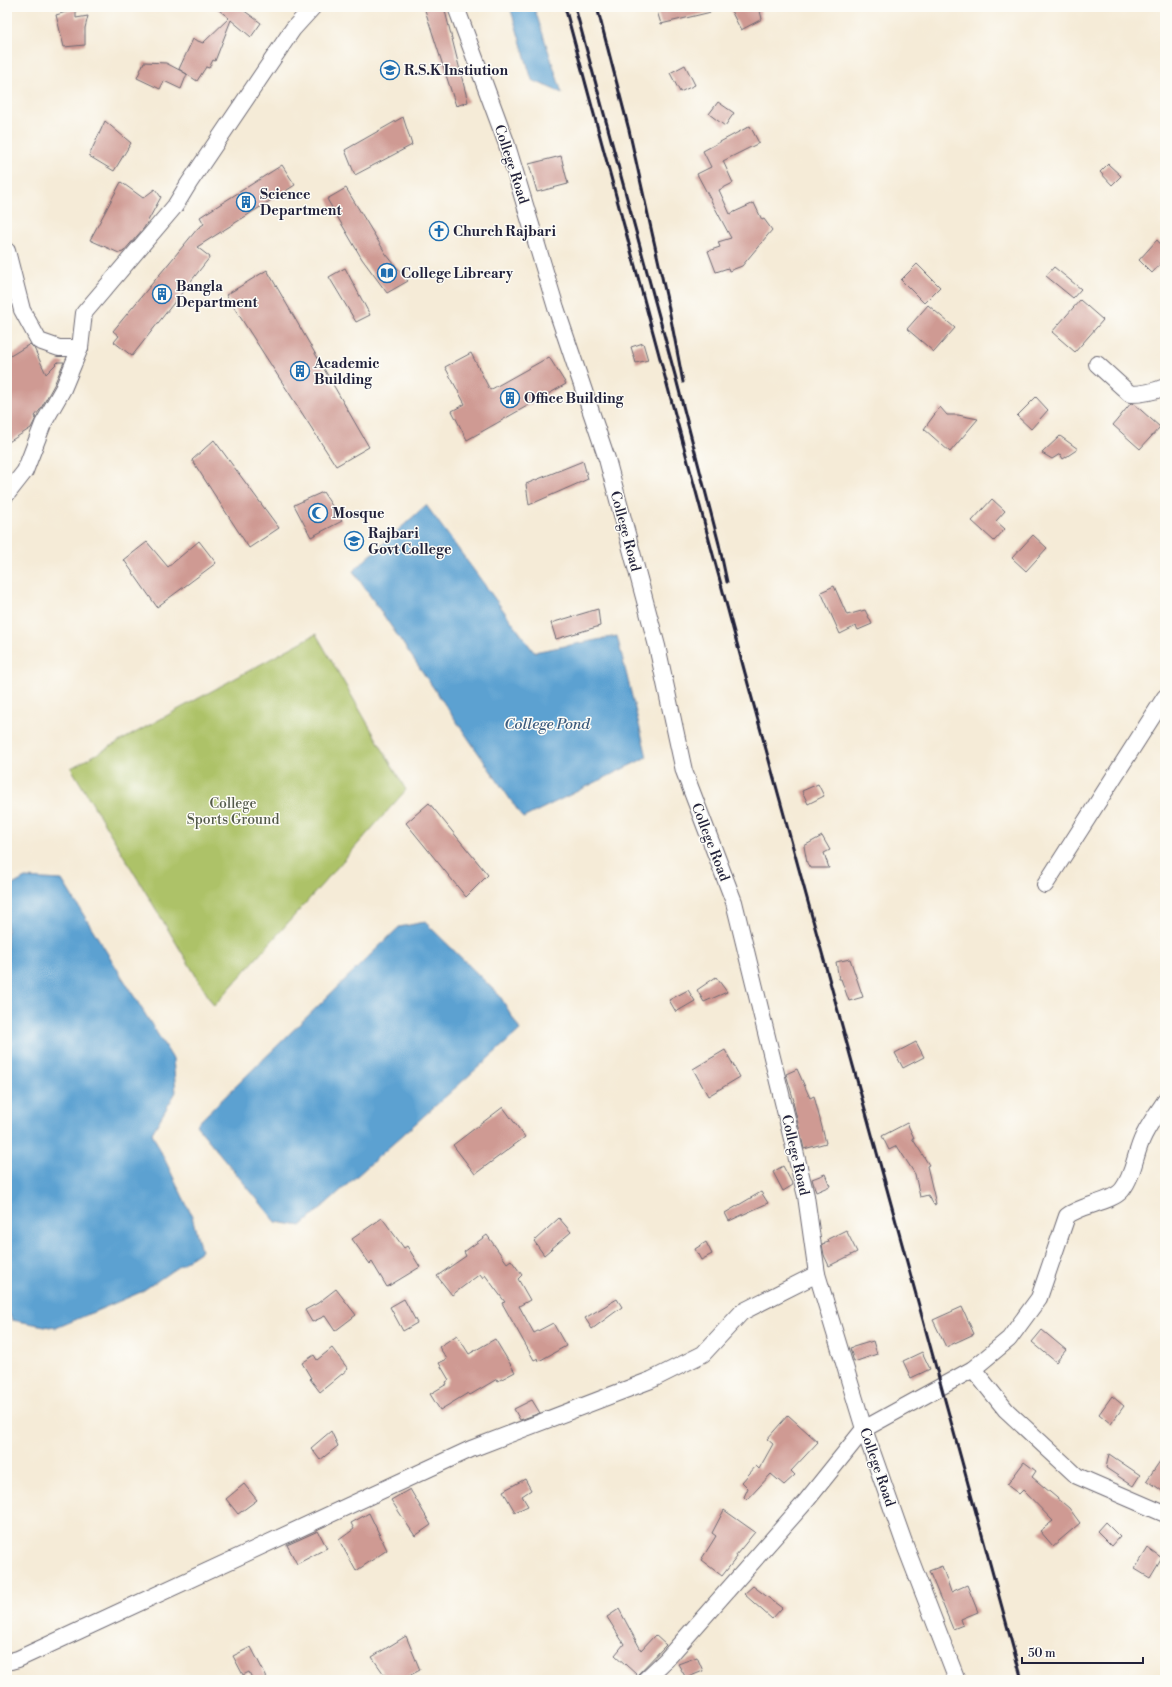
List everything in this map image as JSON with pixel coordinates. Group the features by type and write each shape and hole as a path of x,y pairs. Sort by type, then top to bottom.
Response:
{"street":[{"path":"7,494 25,471 44,424 63,389 80,348 84,313 175,206 293,29 313,7"},
{"name":"College Road","path":"456,7 506,142 556,308 607,459 657,646 684,771 734,902 806,1196 817,1274 864,1429 906,1548 957,1680"},
{"path":"7,251 22,310 39,341 59,348 80,348"},
{"path":"1097,364 1130,394 1150,392 1165,387"},
{"path":"1045,885 1165,697"},
{"path":"644,1680 666,1660 807,1500 864,1429 973,1369 1009,1339 1039,1298 1066,1216 1074,1210 1109,1198 1122,1190 1129,1177 1144,1136 1165,1101"},
{"path":"7,1662 32,1652 471,1449 651,1380 703,1354 742,1312 817,1274"},
{"path":"973,1369 1006,1410 1077,1476 1165,1514"}],"green space":[{"name":"College Sports Ground","path":"316,634 406,790 214,1006 71,768"}],"water":[{"path":"510,7 534,7 562,93 532,80"},
{"name":"College Pond","path":"426,505 534,652 617,636 647,757 523,818 353,571"},
{"path":"25,878 62,880 173,1059 176,1092 152,1133 192,1216 201,1251 141,1292 56,1328 12,1320 7,1309 7,888"},
{"path":"425,922 500,996 520,1030 301,1226 276,1222 196,1125 399,927"}],"building":[{"path":"215,7 239,7 261,23 251,37 231,20 215,61 213,60 209,68 206,67 197,81 179,69 193,39 203,43 229,18"},
{"path":"424,7 444,7 468,102 456,106"},
{"path":"676,7 711,7 711,12 661,24 657,11"},
{"path":"729,7 759,7 762,19 741,30"},
{"path":"76,9 76,18 88,16 85,28 85,45 64,47 56,15"},
{"path":"144,62 166,63 187,74 181,89 164,81 160,89 137,78"},
{"path":"685,65 695,85 680,92 670,73"},
{"path":"718,102 734,113 725,126 709,114"},
{"path":"403,117 412,145 355,175 345,150"},
{"path":"105,121 131,143 114,171 89,156"},
{"path":"750,126 759,143 723,161 733,183 719,190 730,214 754,203 762,220 764,219 772,230 742,266 729,271 728,268 716,272 708,251 720,247 718,242 731,238 697,174 711,167 703,151"},
{"path":"561,156 568,184 537,192 529,164"},
{"path":"1108,164 1121,176 1112,185 1100,172"},
{"path":"282,165 295,185 197,247 210,257 132,356 114,342 119,336 113,331 198,228 204,224 200,217"},
{"path":"121,182 143,198 155,189 161,197 144,228 123,252 119,253 90,240"},
{"path":"346,188 386,254 408,281 387,293 362,259 327,199"},
{"path":"1157,240 1165,249 1165,259 1152,273 1139,260"},
{"path":"917,264 940,287 924,303 901,280"},
{"path":"1054,267 1081,289 1073,298 1046,276"},
{"path":"345,268 370,315 356,322 329,277"},
{"name":"Academic Building","path":"267,270 369,447 336,466 226,295"},
{"path":"1080,300 1103,320 1075,352 1052,332"},
{"path":"928,305 955,328 934,352 907,329"},
{"path":"643,343 648,360 636,363 631,347"},
{"path":"30,344 34,348 46,374 58,362 64,362 54,385 35,416 36,418 31,428 7,443 7,358"},
{"name":"Office Building","path":"471,353 490,390 549,357 566,384 467,440 452,411 465,404 445,367"},
{"path":"1036,397 1048,410 1031,429 1017,416"},
{"path":"1131,403 1133,403 1160,427 1140,449 1113,425"},
{"path":"940,407 947,415 958,415 978,419 950,452 924,429"},
{"path":"1060,436 1078,449 1063,459 1060,454 1052,459 1042,453"},
{"path":"214,440 279,528 249,548 192,460"},
{"path":"583,461 588,479 529,505 526,484"},
{"name":"Mosque","path":"323,492 342,521 311,537 294,505"},
{"path":"992,499 1005,511 996,521 1005,529 994,541 972,521"},
{"path":"1033,535 1047,548 1026,571 1012,558"},
{"path":"199,541 216,563 157,607 124,560 147,542 168,567"},
{"path":"834,586 847,615 865,610 872,624 858,630 856,626 840,634 821,592"},
{"path":"598,609 600,626 556,639 551,623"},
{"path":"818,784 824,796 808,804 802,791"},
{"path":"429,803 488,875 466,897 406,823"},
{"path":"822,836 830,850 824,853 829,868 810,868 807,863 804,846"},
{"path":"850,959 863,997 849,1001 841,979 839,979 836,962"},
{"path":"716,977 727,992 704,1002 697,990"},
{"path":"688,990 695,1001 676,1012 669,1000"},
{"path":"916,1042 924,1057 903,1068 895,1053"},
{"path":"725,1050 740,1077 708,1096 693,1069"},
{"path":"797,1069 810,1098 814,1096 826,1143 804,1149 794,1101 786,1074"},
{"path":"503,1107 525,1137 475,1174 453,1145"},
{"path":"907,1123 914,1138 912,1138 929,1165 927,1166 936,1204 934,1205 928,1195 920,1197 915,1174 897,1146 889,1150 882,1136"},
{"path":"783,1166 793,1185 783,1191 773,1172"},
{"path":"825,1174 830,1186 816,1192 812,1179"},
{"path":"761,1192 768,1203 729,1221 725,1213"},
{"path":"382,1218 404,1248 407,1246 420,1267 387,1287 372,1262 370,1264 352,1239"},
{"path":"559,1218 571,1232 544,1255 534,1241"},
{"path":"846,1230 857,1252 829,1266 824,1255 822,1244 829,1242 828,1239"},
{"path":"487,1235 507,1263 511,1260 522,1275 518,1279 530,1300 519,1306 534,1333 553,1323 566,1346 539,1361 538,1358 534,1360 502,1303 505,1302 485,1275 483,1278 480,1274 452,1295 437,1276 466,1256 464,1252"},
{"path":"706,1242 712,1254 701,1260 695,1249"},
{"path":"336,1289 356,1315 335,1331 325,1316 312,1322 305,1310 318,1303"},
{"path":"404,1299 417,1323 403,1331 390,1307"},
{"path":"617,1299 622,1307 592,1329 585,1318"},
{"path":"962,1307 974,1334 946,1347 933,1320"},
{"path":"1042,1330 1066,1350 1056,1362 1032,1342"},
{"path":"457,1335 469,1354 495,1339 515,1372 498,1381 497,1379 470,1395 468,1393 440,1410 430,1394 447,1384 446,1382 449,1380 439,1363 447,1359 439,1347"},
{"path":"873,1341 877,1354 854,1362 850,1348"},
{"path":"332,1348 348,1369 320,1392 310,1379 311,1378 302,1363 314,1355 317,1360"},
{"path":"922,1352 930,1369 911,1378 903,1361"},
{"path":"1112,1396 1124,1406 1111,1424 1099,1414"},
{"path":"532,1400 540,1413 520,1420 514,1409"},
{"path":"788,1415 818,1442 791,1471 795,1475 784,1485 771,1474 747,1500 744,1497 748,1488 742,1482 756,1466 759,1469 773,1444 767,1439"},
{"path":"331,1431 338,1446 320,1460 311,1448"},
{"path":"1109,1454 1140,1475 1133,1486 1106,1468"},
{"path":"1165,1454 1165,1493 1147,1480"},
{"path":"1024,1462 1036,1471 1032,1477 1069,1508 1080,1523 1053,1546 1040,1531 1053,1521 1023,1490 1019,1494 1007,1485"},
{"path":"525,1479 531,1490 522,1496 528,1506 515,1512 503,1491"},
{"path":"244,1484 257,1500 238,1514 226,1499"},
{"path":"410,1489 431,1525 415,1536 391,1500"},
{"path":"724,1510 755,1532 736,1555 737,1557 722,1576 701,1560 716,1536 712,1533"},
{"path":"369,1513 387,1550 356,1571 339,1540 354,1529 351,1523"},
{"path":"1105,1522 1120,1537 1112,1546 1097,1531"},
{"path":"318,1531 327,1548 297,1564 287,1545"},
{"path":"1148,1548 1162,1558 1150,1578 1135,1569"},
{"path":"942,1566 951,1592 967,1585 978,1612 961,1619 963,1625 953,1629 929,1571"},
{"path":"753,1586 782,1608 772,1619 744,1594"},
{"path":"619,1609 641,1650 655,1635 666,1645 637,1675 615,1655 624,1644 607,1617"},
{"path":"406,1636 420,1670 401,1680 388,1680 372,1657"},
{"path":"251,1647 268,1680 253,1680 249,1672 243,1675 233,1656"},
{"path":"697,1657 703,1671 686,1678 678,1664"}],"railway":[{"path":"565,7 745,673 1022,1680"},
{"path":"575,7 675,375 719,544 727,582"},
{"path":"597,7 629,130 668,304 683,382"}],"place":[{"name":"R.S.K Instiution","path":"390,70"},
{"name":"Science Department","path":"246,202"},
{"name":"Church Rajbari","path":"439,231"},
{"name":"College Libreary","path":"387,273"},
{"name":"Bangla Department","path":"162,294"},
{"name":"Academic Building","path":"300,371"},
{"name":"Office Building","path":"510,398"},
{"name":"Mosque","path":"318,513"},
{"name":"Rajbari Govt College","path":"354,541"}]}
